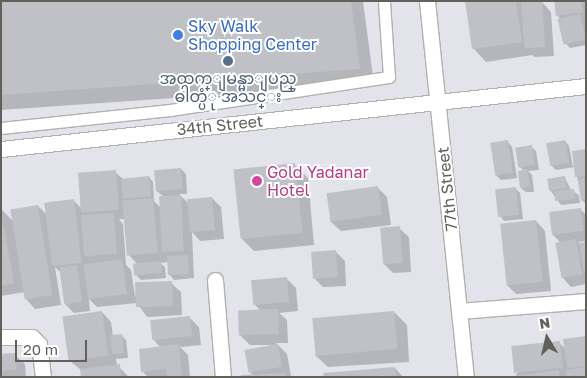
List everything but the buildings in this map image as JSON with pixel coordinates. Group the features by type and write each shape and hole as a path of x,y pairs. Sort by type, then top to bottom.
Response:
{"street":[{"name":"77th Street","path":"427,1 439,100 466,377"},
{"name":"34th Street","path":"1,150 439,100 586,86"},
{"path":"216,280 223,377"},
{"path":"460,311 586,301"},
{"path":"1,337 32,337 39,344 43,377"}],"lane":[{"path":"1,128 170,110 389,77 384,1"},
{"path":"160,132 170,110"}],"place":[{"name":"Sky Walk Shopping Center","path":"178,35"},
{"name":"အထက္ျမန္မာျပည္ ဓါတ္ပံု အသင္း","path":"228,61"},
{"name":"Gold Yadanar Hotel","path":"257,181"}]}
